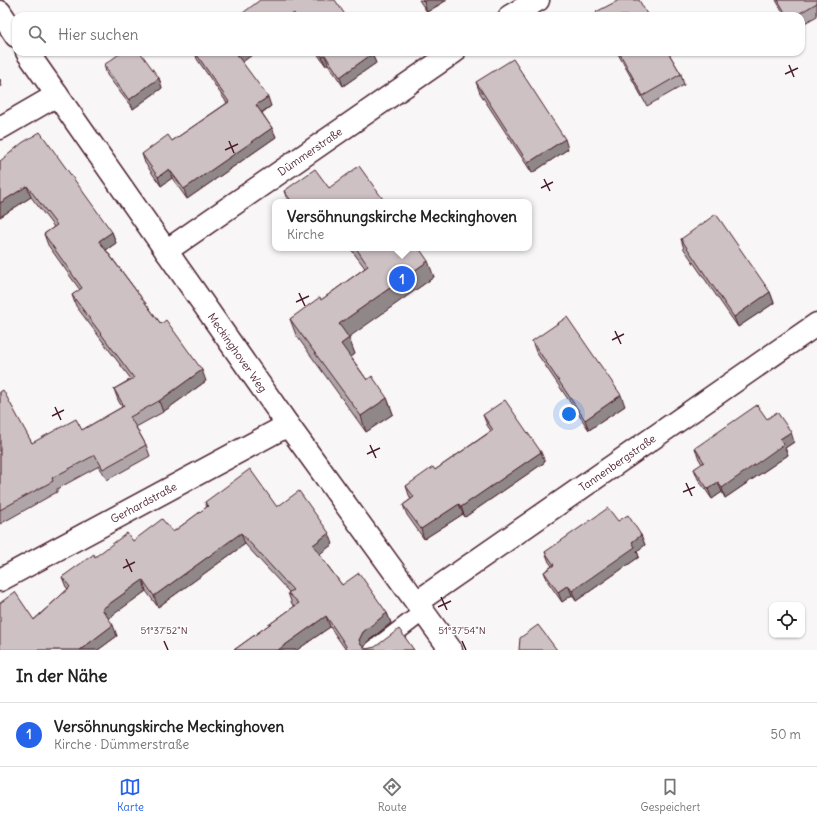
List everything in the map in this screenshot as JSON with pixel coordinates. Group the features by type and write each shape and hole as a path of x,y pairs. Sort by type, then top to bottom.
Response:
{"street":[{"path":"517,12 538,0"},
{"path":"0,12 12,30"},
{"name":"Meckinghover Weg","path":"30,56 288,425 451,650"},
{"name":"Dümmerstraße","path":"166,251 448,56"},
{"path":"0,128 57,95"},
{"name":"Tannenbergstraße","path":"420,607 817,324"},
{"name":"Gerhardstraße","path":"0,580 288,425"}],"lane":[{"path":"373,650 420,607"}],"building":[{"path":"260,0 335,0 343,12 244,12"},
{"path":"619,0 639,0 646,12 596,12"},
{"path":"778,0 817,0 817,3 802,12 785,12"},
{"path":"116,56 143,56 159,78 129,100 104,65"},
{"path":"198,56 238,56 268,97 256,105 272,128 184,189 169,169 158,177 142,154 168,135 172,141 229,102"},
{"path":"326,56 369,56 340,77"},
{"path":"621,56 670,56 681,74 643,96"},
{"path":"513,59 565,139 528,163 476,82"},
{"path":"40,132 112,232 99,241 161,324 166,320 202,370 159,401 130,417 146,445 103,469 95,455 52,478 53,481 0,510 0,392 3,390 32,443 76,419 82,430 124,406 114,389 134,378 72,295 82,288 44,234 57,225 27,186 0,203 0,161 22,143"},
{"path":"359,166 383,199 290,199 284,191 315,169 329,188"},
{"path":"716,214 770,292 734,317 681,239"},
{"path":"358,251 421,251 428,261 339,324 349,338 341,344 367,380 372,376 387,398 361,416 290,319 320,297 321,300 368,266"},
{"path":"567,317 621,395 585,420 532,341"},
{"path":"505,400 541,452 461,507 459,504 421,529 403,505 414,497 406,486 433,467 435,470 493,430 483,415"},
{"path":"757,405 767,419 777,412 791,432 780,439 784,444 722,488 718,482 708,489 694,469 704,462 695,448"},
{"path":"250,469 277,507 299,491 329,533 313,545 327,565 342,585 359,573 387,613 363,632 359,640 361,645 366,649 375,647 399,629 414,650 348,650 326,616 278,650 234,650 299,603 288,593 293,590 241,533 154,596 143,580 102,609 113,625 80,650 0,650 0,603 15,592 34,620 70,587 62,577 94,554 95,557 127,533 133,541 162,519 173,532 208,506 205,502"},
{"path":"608,508 618,521 628,515 641,535 632,542 635,547 572,591 568,585 558,592 544,572 554,565 545,552"},
{"path":"538,625 557,650 519,650 520,638"}],"place":[{"name":"Versöhnungskirche Meckinghoven","path":"402,279"}]}
